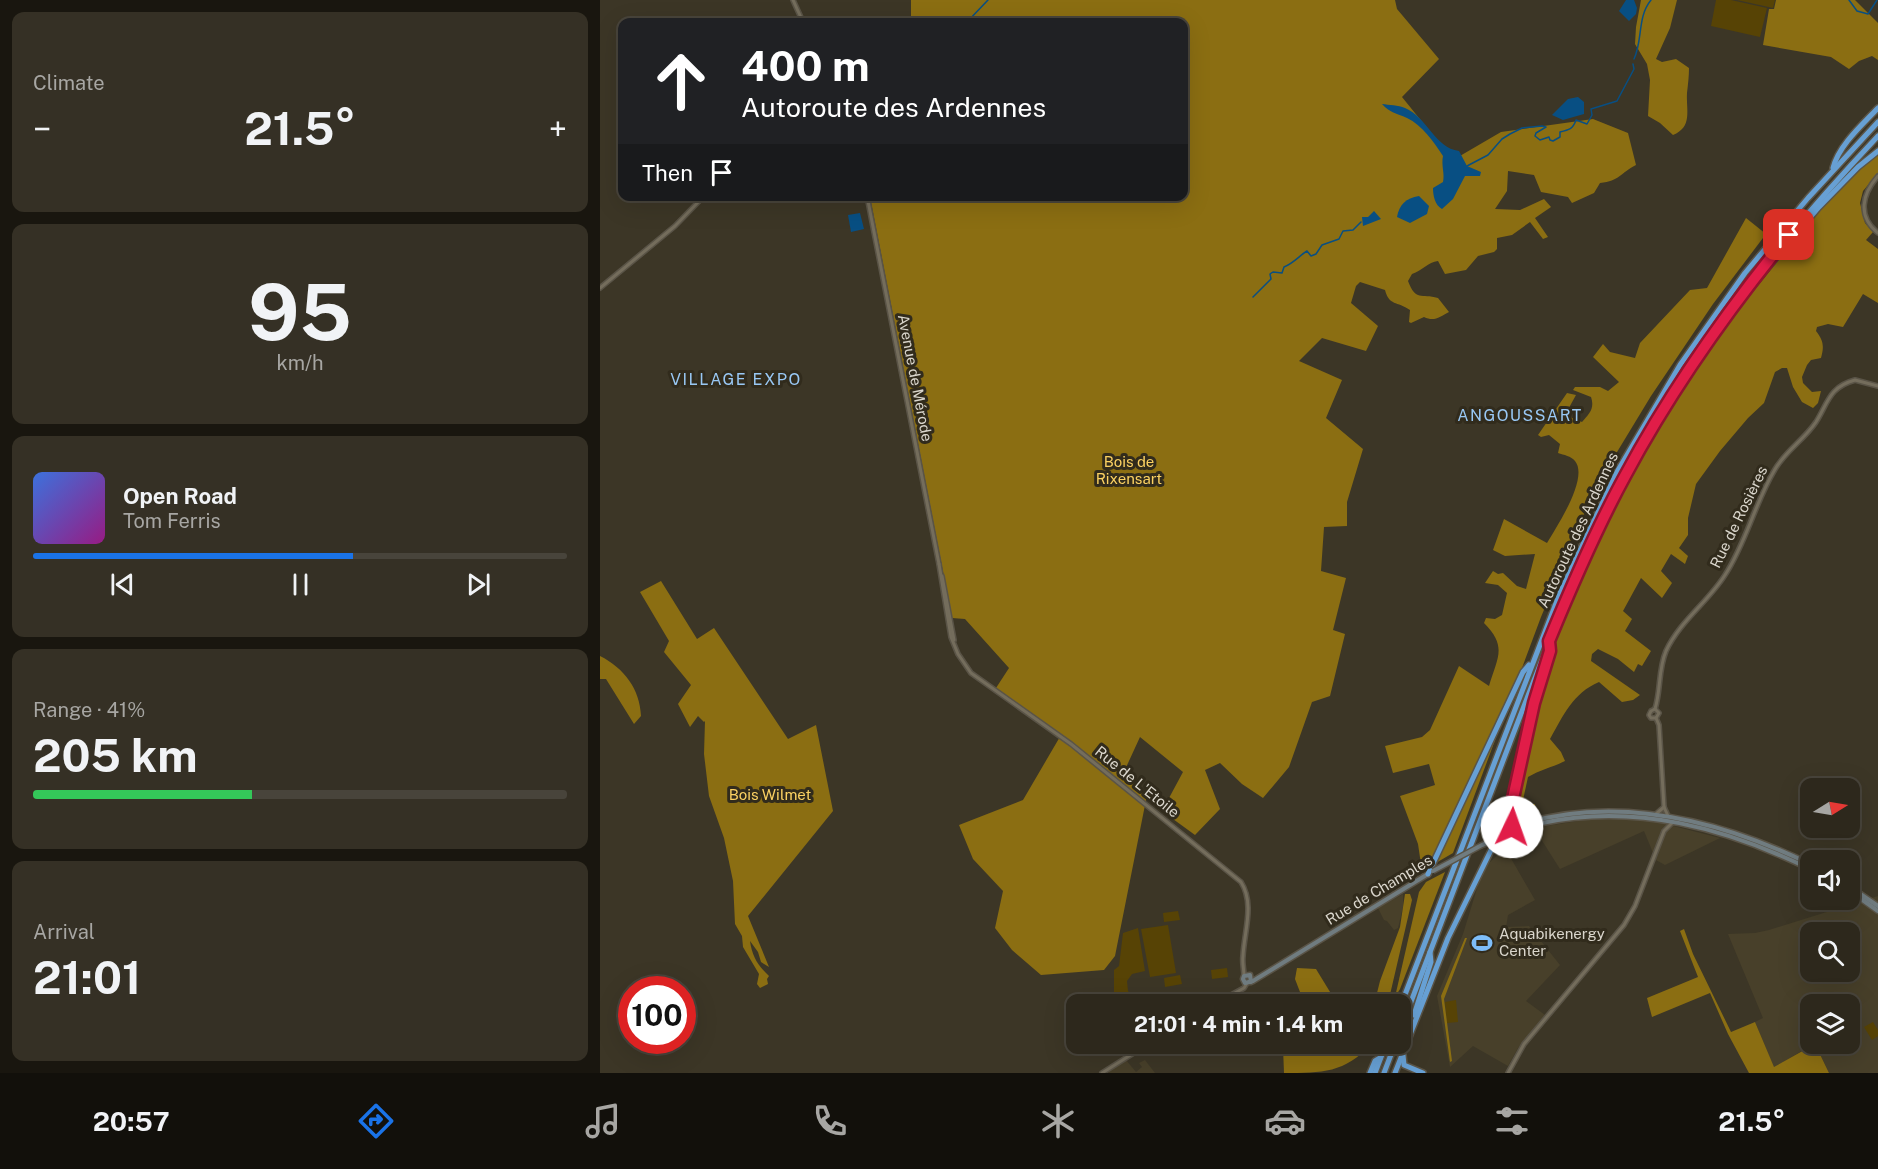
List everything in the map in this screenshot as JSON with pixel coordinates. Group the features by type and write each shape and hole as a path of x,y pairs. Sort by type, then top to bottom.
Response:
{"highway":[{"path":"1832,171 1834,162 1856,131 1878,108"},
{"name":"Autoroute des Ardennes","path":"1405,994 1533,659 1598,509 1659,399 1712,318 1745,273 1832,171 1878,122"},
{"name":"Autoroute des Ardennes","path":"1411,1001 1549,641 1584,558 1635,458 1688,370 1759,271 1815,204 1878,136"},
{"path":"1759,271 1767,268 1819,207 1858,167 1878,151"},
{"path":"1512,827 1510,816 1534,703 1550,651 1549,641"},
{"path":"1430,873 1523,672 1533,659"},
{"path":"1510,816 1522,823"},
{"path":"1487,857 1488,843"},
{"path":"1411,1030 1448,938 1487,857 1488,843"},
{"path":"1411,1024 1431,962 1430,951"},
{"path":"1375,1073 1382,1054"},
{"path":"1384,1073 1391,1054"},
{"path":"1395,1073 1402,1054"},
{"path":"1403,1054 1404,1065 1423,1073"},
{"path":"1370,1073 1375,1061 1381,1057"}],"main road":[{"path":"1488,843 1522,823 1601,811 1667,818 1744,836 1800,860"},
{"path":"1488,843 1556,818"},
{"path":"1667,818 1742,840 1800,865"},
{"name":"Rue de Champles","path":"1247,982 1430,873 1488,843"},
{"path":"1860,896 1876,905"},
{"path":"1860,897 1878,911"},
{"path":"1248,975 1260,976"},
{"path":"1247,982 1248,975"},
{"path":"1247,982 1248,975"}],"street":[{"path":"793,0 801,18"},
{"path":"1878,176 1867,190 1863,204 1867,220 1878,233"},
{"path":"600,288 675,226 699,201"},
{"name":"Avenue de Mérode","path":"868,201 948,616"},
{"name":"Rue de Rosières","path":"1655,709 1662,665 1671,642 1725,575 1774,471 1814,425 1824,404 1834,392 1851,381 1861,381 1878,386"},
{"name":"Rue de L'Etoile","path":"948,616 954,645 963,665 970,673 1074,747 1241,882 1247,893 1249,904 1243,955 1244,967 1248,975"},
{"path":"1655,709 1659,713 1656,718 1651,718 1649,715 1655,709"},
{"path":"1656,718 1659,725 1667,818"},
{"path":"1664,831 1661,822 1655,816 1665,807"},
{"path":"1508,1073 1524,1044 1624,925 1635,906 1664,831 1674,821"},
{"path":"1231,994 1244,988 1247,982"},
{"path":"1102,1073 1132,1054"}],"shaded area":[{"path":"1716,0 1731,0 1767,8 1760,37 1711,26"},
{"path":"1737,0 1775,0 1773,8"},
{"path":"1622,818 1658,822 1720,838 1665,865 1656,860 1644,831 1560,869 1534,828 1590,819"},
{"path":"1505,848 1535,900 1508,915 1506,927 1529,926 1560,965 1526,1001 1545,1015 1518,1048 1508,1066 1473,1046 1450,1067 1437,996 1463,934 1479,882 1489,863"},
{"path":"1403,894 1403,907 1398,928 1394,930 1384,920 1378,908"},
{"path":"1878,896 1878,1073 1829,1073 1820,1054 1860,1054 1860,994 1800,994 1800,1052 1774,1068 1755,1022 1763,1018 1728,934 1755,933 1833,910 1860,910 1860,902"},
{"path":"1178,911 1180,920 1164,922 1163,913"},
{"path":"1168,925 1176,973 1150,977 1141,929"},
{"path":"1138,928 1145,971 1132,974 1127,981 1131,994 1114,994 1114,970 1119,966 1123,933"},
{"path":"1227,968 1228,977 1212,979 1211,970"},
{"path":"1180,975 1182,984 1165,987 1164,978"},
{"path":"1456,1000 1458,1022 1447,1023 1445,1002"},
{"path":"1873,1022 1878,1030 1878,1036 1872,1040 1864,1027"},
{"path":"1126,1060 1136,1072 1142,1067 1139,1063 1145,1060 1155,1073 1109,1073 1108,1071"}],"green space":[{"name":"Bois de Rixensart","path":"911,0 1395,0 1397,9 1439,59 1402,97 1453,160 1501,132 1593,119 1628,133 1636,165 1616,179 1600,183 1594,193 1572,203 1568,197 1541,192 1534,175 1508,171 1507,191 1495,209 1520,210 1544,199 1551,207 1535,218 1548,237 1543,239 1530,222 1512,235 1497,238 1497,249 1478,256 1466,270 1445,274 1438,261 1412,274 1408,281 1414,292 1420,296 1438,298 1449,312 1437,318 1424,317 1411,323 1409,322 1410,310 1391,301 1385,290 1360,282 1356,286 1351,303 1378,326 1366,351 1322,338 1299,361 1342,380 1326,418 1363,449 1347,502 1347,526 1324,527 1321,571 1346,578 1333,630 1345,634 1330,696 1312,702 1289,767 1263,798 1242,784 1220,763 1205,770 1220,809 1195,835 1162,811 1183,772 1140,737 1123,774 1147,795 1115,956 1104,970 1041,975 1012,950 995,928 1003,891 973,859 959,825 1023,800 1061,735 996,688 1009,668 965,619 952,618 871,201 1188,201 1188,18 911,18"},
{"path":"1641,0 1677,0 1670,28 1656,59 1662,62 1676,59 1689,68 1686,123 1679,132 1673,135 1648,116 1650,80 1647,64 1635,44"},
{"path":"1776,0 1855,0 1878,23 1878,60 1872,56 1859,61 1849,69 1831,57 1763,45 1769,9 1774,9"},
{"path":"1878,154 1878,173 1863,191 1860,203 1865,223 1873,232 1866,240 1878,249 1878,303 1863,294 1843,327 1828,324 1817,327 1816,331 1823,344 1821,358 1811,360 1802,377 1803,383 1812,392 1821,391 1818,403 1813,408 1802,402 1793,387 1787,368 1775,372 1764,403 1720,451 1696,484 1688,518 1688,535 1679,548 1688,556 1685,564 1671,554 1661,571 1672,583 1662,598 1641,578 1623,611 1632,619 1625,631 1651,651 1642,666 1638,664 1634,672 1618,659 1598,649 1592,654 1591,661 1640,695 1633,700 1622,702 1599,682 1575,699 1550,739 1565,761 1528,777 1523,800 1535,804 1535,811 1518,819 1514,810 1532,720 1547,663 1569,606 1626,480 1702,355 1829,198"},
{"path":"1746,218 1766,234 1713,304 1651,396 1594,490 1541,617 1453,853 1422,871 1418,844 1400,796 1435,785 1429,764 1393,773 1385,746 1422,737 1430,730 1459,666 1489,686 1497,660 1498,646 1496,639 1484,623 1486,618 1495,619 1502,615 1507,593 1498,585 1485,583 1493,571 1498,574 1503,573 1517,586 1526,589 1535,554 1505,556 1493,550 1504,519 1547,543 1570,502 1578,479 1575,461 1558,453 1560,444 1549,435 1541,437 1538,435 1567,393 1576,395 1565,415 1582,422 1591,411 1592,401 1591,397 1573,390 1575,387 1600,387 1608,391 1619,382 1593,357 1603,344 1610,352 1635,358 1640,343 1690,290 1707,288"},
{"name":"Bois Wilmet","path":"661,581 697,639 714,628 788,739 816,725 833,811 748,916 769,967 761,962 758,952 750,941 756,960 769,976 768,984 760,988 757,984 759,974 743,947 742,936 735,924 733,881 724,838 709,796 704,754 705,721 698,716 690,727 678,704 691,685 664,652 669,641 640,592"},
{"path":"600,656 623,673 634,688 641,716 634,724 606,679 600,679"},
{"path":"1445,872 1400,989 1396,994 1419,892 1426,882"},
{"path":"1405,894 1410,894 1412,900 1390,994 1377,994 1380,981 1400,927"},
{"path":"1684,929 1693,954 1731,1032 1755,1022 1774,1067 1800,1052 1820,1054 1829,1073 1749,1073 1710,993 1652,1017 1647,998 1698,977 1680,931"},
{"path":"1465,938 1467,938 1444,999 1452,1061 1450,1062 1441,996"},
{"path":"1297,968 1316,969 1331,994 1301,994 1295,979"},
{"path":"1283,1054 1361,1054 1352,1061 1332,1069 1310,1073 1284,1073"}],"water":[{"path":"1626,0 1634,0 1637,8 1636,14 1629,21 1619,11"},
{"path":"1578,97 1584,102 1584,114 1563,120 1552,115 1568,99"},
{"path":"1382,104 1402,107 1413,112 1444,144 1459,151 1467,166 1481,172 1480,176 1465,176 1453,199 1442,209 1435,200 1433,188 1443,182 1443,156 1423,129"},
{"path":"1419,196 1429,206 1427,214 1410,223 1397,217 1404,203 1410,198"},
{"path":"1374,211 1381,219 1363,226 1362,217 1368,217"},
{"path":"860,213 864,229 851,232 848,215"}],"waterway":[{"path":"971,18 988,0"},
{"path":"1634,59 1644,14 1651,0"},
{"path":"1849,0 1857,11 1868,14 1877,0"},
{"path":"1467,166 1488,155 1502,139 1522,128 1546,127 1535,136 1540,140 1549,137 1553,141 1560,137 1560,132 1572,127 1576,120 1587,124 1592,115 1591,109 1617,101 1634,69 1633,64"},
{"path":"1253,297 1271,279 1270,274 1282,273 1284,267 1307,251 1311,256 1316,254 1322,245 1339,239 1343,231 1353,230 1361,222"}],"place":[{"name":"Aquabikenergy Center","path":"1482,943"}],"district":[{"name":"VILLAGE EXPO","path":"736,379"},
{"name":"ANGOUSSART","path":"1520,415"}],"route":[{"path":"1512,827 1510,812 1534,703 1550,651 1549,641 1584,558 1625,476 1688,370 1720,323 1789,235"}]}
